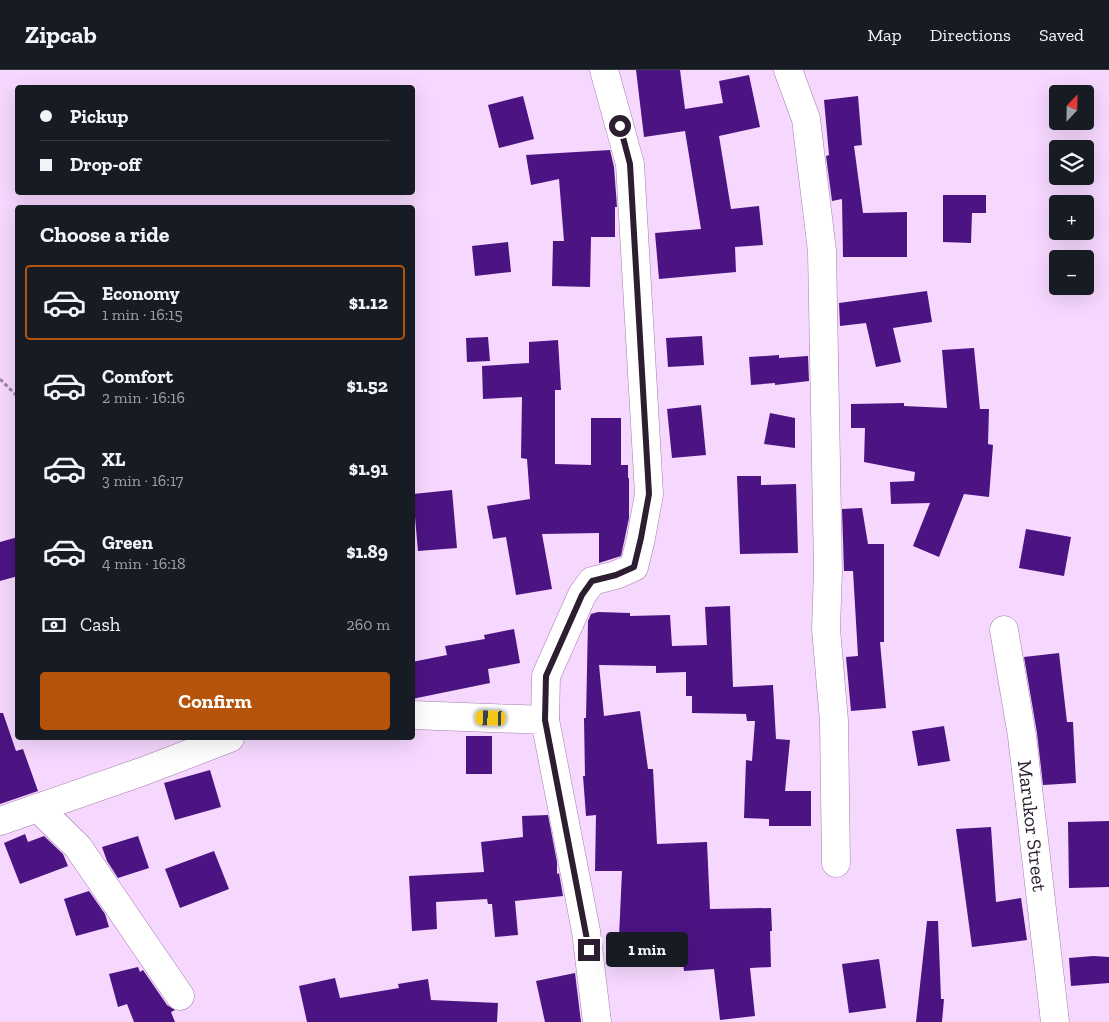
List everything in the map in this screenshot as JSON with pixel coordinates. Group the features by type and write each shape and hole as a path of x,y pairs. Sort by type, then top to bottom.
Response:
{"street":[{"path":"597,1022 586,931 545,720 546,676 582,595 592,581 616,575 634,567 649,494 630,164 604,70"},
{"path":"788,70 806,119 822,251 828,570 826,629 834,721 836,863"},
{"name":"Marukor Street","path":"1004,630 1022,736 1055,1022"},
{"path":"415,715 545,720"},
{"path":"0,821 144,771 225,740"},
{"path":"38,808 78,847 180,996"}],"path":[{"path":"0,379 15,394"}],"building":[{"path":"636,70 680,70 685,109 723,103 719,81 749,75 760,127 719,136 731,209 759,206 763,245 735,247 736,272 659,279 655,233 701,229 685,131 644,137"},
{"path":"523,96 534,139 499,148 488,105"},
{"path":"858,96 862,145 854,146 863,213 907,212 907,257 843,257 842,199 832,201 826,156 829,155 824,100"},
{"path":"610,150 614,167 617,207 615,207 615,237 591,237 590,287 552,286 553,241 564,241 559,179 531,185 526,155"},
{"path":"943,195 986,195 986,213 972,213 971,243 943,242"},
{"path":"508,242 511,272 475,276 472,246"},
{"path":"927,291 932,322 893,328 901,362 876,367 866,323 840,326 839,303"},
{"path":"702,336 704,365 668,367 666,338"},
{"path":"488,337 490,361 467,362 466,338"},
{"path":"558,340 561,390 555,390 555,464 591,465 591,418 621,418 621,465 628,465 629,518 621,556 599,563 599,533 542,534 552,589 516,595 506,537 493,539 487,506 530,499 527,459 521,458 522,397 483,399 482,366 529,363 529,342"},
{"path":"974,348 980,409 989,409 988,444 993,445 989,497 964,494 939,557 913,546 930,503 891,504 890,482 914,481 915,472 864,462 865,428 851,428 851,404 904,403 904,406 947,408 942,350"},
{"path":"779,355 779,358 808,356 809,381 775,385 775,383 751,385 749,357"},
{"path":"701,405 706,455 672,458 667,409"},
{"path":"770,413 795,418 795,448 764,444"},
{"path":"737,476 761,476 761,485 796,484 798,553 740,554"},
{"path":"452,490 457,548 418,551 415,494"},
{"path":"862,508 868,544 884,544 884,642 880,642 886,708 851,711 846,657 858,656 853,571 844,571 842,509"},
{"path":"1026,529 1071,537 1064,576 1019,568"},
{"path":"15,538 15,577 0,581 0,542"},
{"path":"730,606 733,687 773,685 776,739 790,740 785,791 811,791 811,826 769,826 769,819 744,818 746,760 752,761 755,721 747,721 746,714 692,713 692,696 686,696 686,672 656,673 656,666 599,665 604,716 640,711 648,769 653,769 657,844 707,842 710,909 771,908 771,967 750,968 755,1016 720,1020 714,969 684,971 683,963 618,959 622,871 595,871 596,815 586,816 583,776 585,776 584,718 586,718 588,621 591,614 598,612 630,613 630,616 670,615 672,646 707,645 705,607"},
{"path":"514,629 520,663 488,669 490,683 415,698 415,661 447,655 445,646 485,639 484,635"},
{"path":"1059,653 1067,722 1073,722 1076,783 1043,785 1037,733 1024,657"},
{"path":"0,713 3,713 16,751 23,749 38,791 0,804"},
{"path":"944,726 950,761 918,766 912,731"},
{"path":"466,736 492,736 492,774 466,774"},
{"path":"210,770 221,807 175,820 164,783"},
{"path":"548,815 557,862 557,874 559,873 563,896 515,901 518,935 495,937 492,904 488,904 487,899 436,902 437,929 412,931 409,876 484,872 481,842 523,837 522,816"},
{"path":"1109,821 1109,887 1069,888 1068,822"},
{"path":"991,827 996,902 1021,898 1027,940 972,947 956,829"},
{"path":"25,834 28,842 44,836 63,854 68,866 20,884 4,843"},
{"path":"138,836 149,868 118,878 107,861 102,847"},
{"path":"214,851 229,889 180,908 165,869"},
{"path":"89,891 105,914 109,927 76,936 64,899"},
{"path":"927,921 938,921 941,999 944,999 942,1022 916,1022"},
{"path":"1109,957 1109,983 1071,986 1069,958"},
{"path":"879,959 886,1008 849,1013 842,964"},
{"path":"138,967 140,972 143,970 167,1005 175,1010 171,1012 175,1022 134,1022 127,1004 118,1007 109,974"},
{"path":"575,973 581,1022 545,1022 536,981"},
{"path":"335,978 340,998 399,988 398,984 428,979 431,1000 498,1003 497,1022 307,1022 299,986"}],"route":[{"path":"589,950 555,764 545,720 546,676 582,595 592,581 616,575 634,567 649,494 630,164 620,126"}]}
